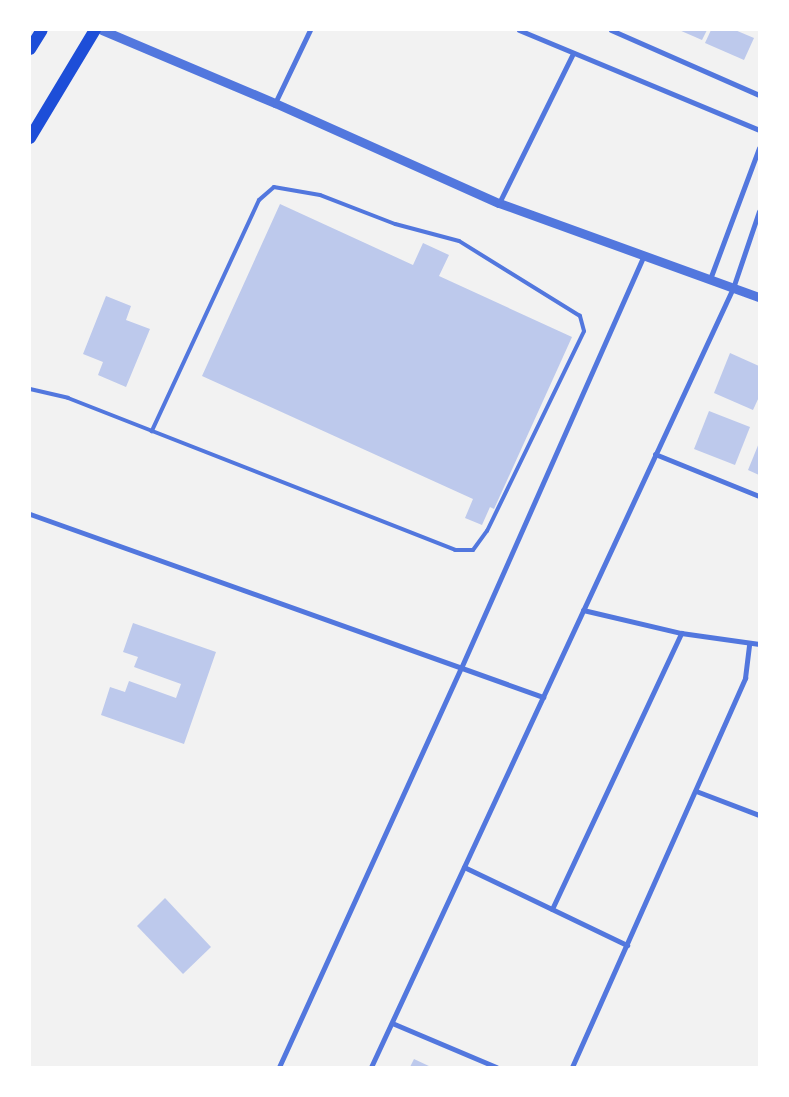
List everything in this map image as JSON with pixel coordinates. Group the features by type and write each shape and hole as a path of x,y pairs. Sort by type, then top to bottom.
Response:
{"main road":[{"path":"30,49 42,30"},
{"path":"30,138 95,30"}],"street":[{"path":"102,30 499,203 759,297"},
{"path":"275,104 310,30"},
{"path":"519,30 759,130"},
{"path":"611,30 759,95"},
{"path":"499,203 574,53"},
{"path":"710,279 759,148"},
{"path":"371,1067 733,288 759,211"},
{"path":"279,1067 461,668 644,255"},
{"path":"655,454 759,496"},
{"path":"30,514 543,697"},
{"path":"583,610 681,633 759,644"},
{"path":"552,909 681,633"},
{"path":"572,1067 745,678 749,644"},
{"path":"696,791 759,815"},
{"path":"464,867 627,945"},
{"path":"392,1023 496,1067"}],"lane":[{"path":"30,389 68,398 152,431 455,550 473,550 488,531 584,331 580,316 458,242 395,224 320,196 274,187 259,200 152,431"}],"building":[{"path":"679,30 707,30 702,40"},
{"path":"711,30 735,30 754,38 744,60 705,43"},
{"path":"280,204 413,265 423,243 449,255 439,276 572,337 494,509 490,507 482,525 465,518 473,499 202,376"},
{"path":"106,296 131,306 126,320 150,329 126,387 98,375 103,362 83,354"},
{"path":"730,353 759,366 759,397 753,410 714,393"},
{"path":"709,411 750,427 735,465 694,449"},
{"path":"759,443 759,475 748,470"},
{"path":"133,623 216,652 184,744 101,715 110,687 125,692 129,681 176,698 181,684 134,667 138,657 123,652"},
{"path":"165,898 211,947 183,974 137,926"},
{"path":"414,1059 431,1067 410,1067"}]}
